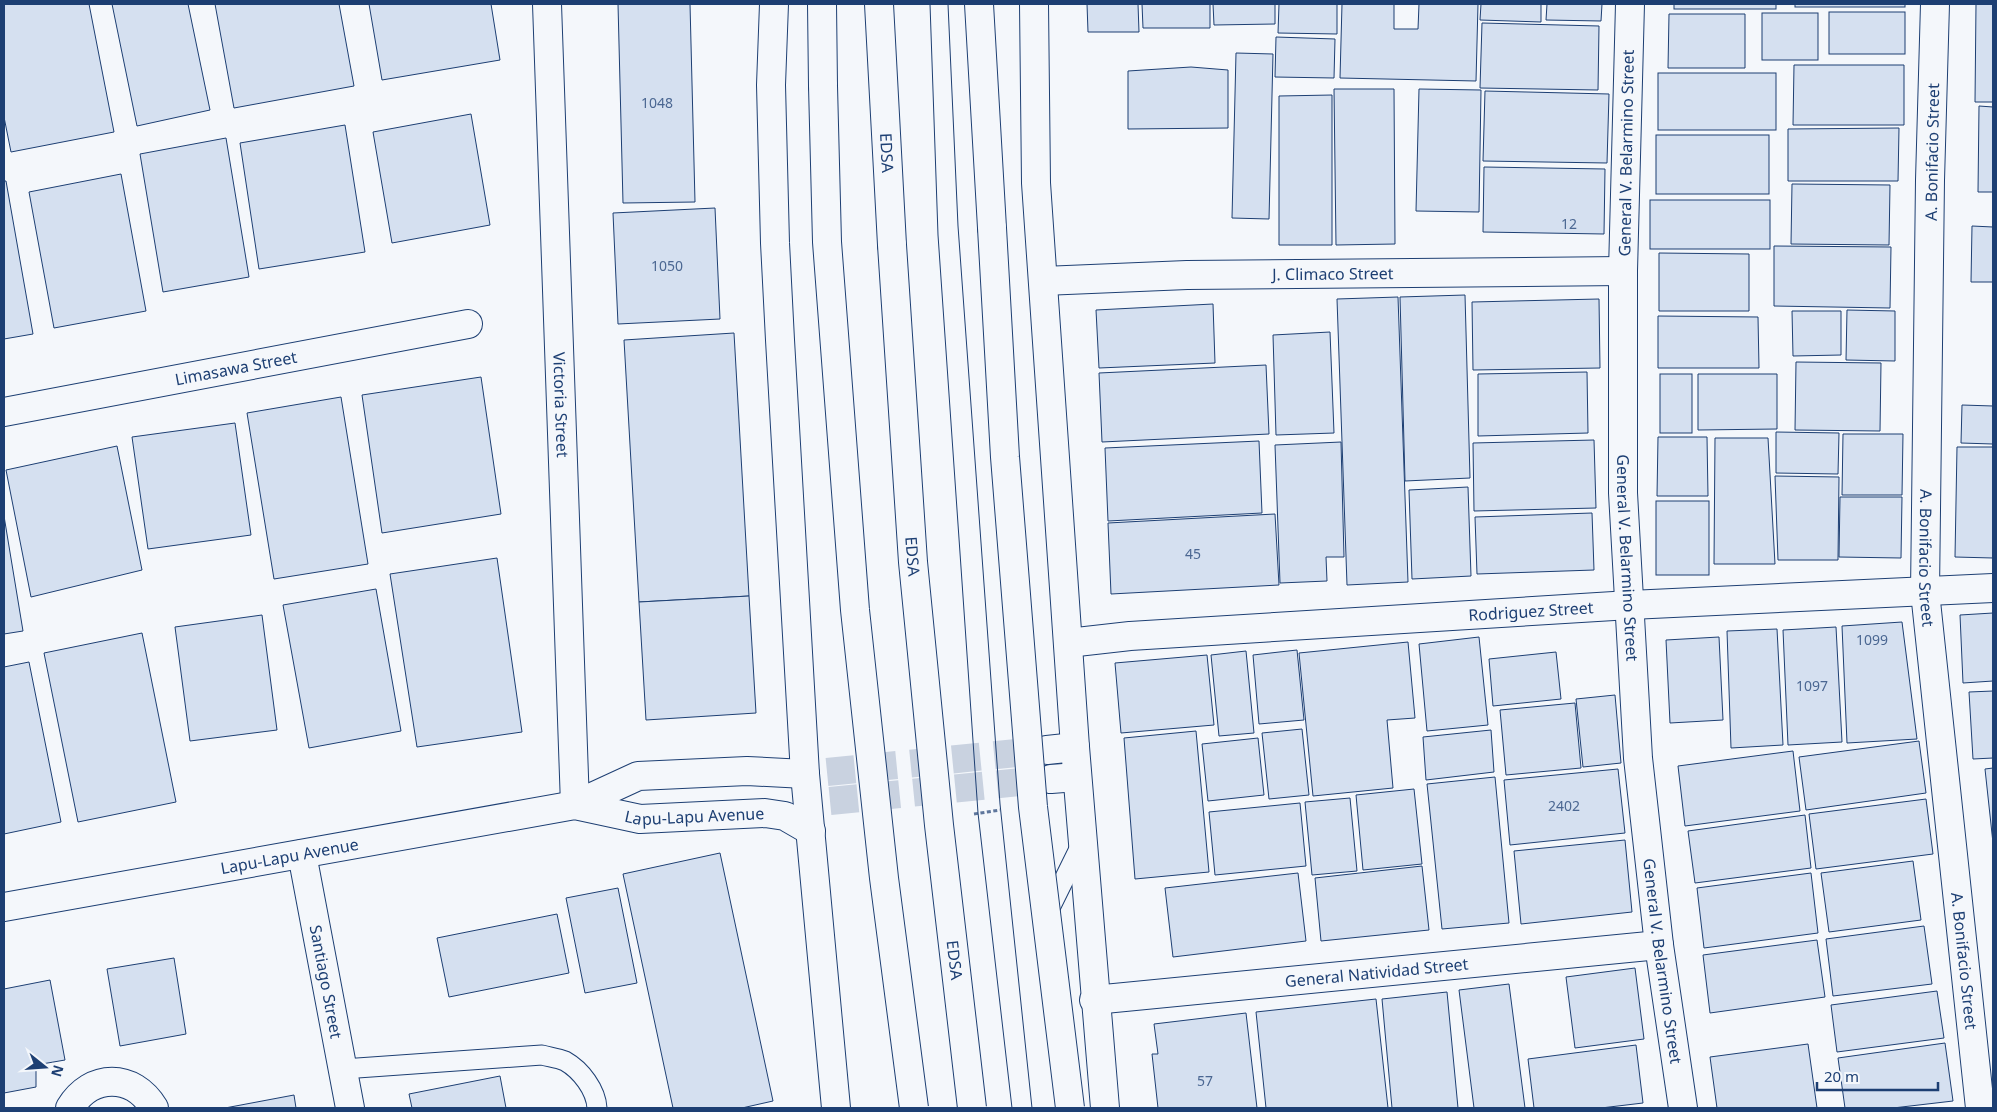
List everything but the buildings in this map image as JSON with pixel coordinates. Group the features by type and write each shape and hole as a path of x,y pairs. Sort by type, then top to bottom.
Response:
{"main road":[{"name":"Victoria Street","path":"547,4 574,805"},
{"path":"774,4 771,85 774,243 819,802 811,831 836,1108"},
{"path":"822,4 827,242 855,610 885,887 914,1108"},
{"name":"EDSA","path":"879,4 892,245 913,562 972,1108"},
{"path":"979,4 1005,457 1032,798 1070,1108"},
{"path":"1034,4 1036,183 1075,747 1064,778 1082,843 1094,1000 1105,1108"},
{"name":"General V. Belarmino Street","path":"1630,4 1623,271 1623,493 1638,758 1659,946 1683,1108"},
{"name":"A. Bonifacio Street","path":"1935,4 1930,180 1926,592 1980,1108"},
{"name":"J. Climaco Street","path":"1043,281 1254,274 1623,271"},
{"name":"Limasawa Street","path":"4,412 468,324"},
{"name":"Rodriguez Street","path":"1068,643 1130,636 1630,605 1993,588"},
{"path":"1047,750 1075,747"},
{"name":"Lapu-Lapu Avenue","path":"4,907 574,805 638,776 747,771 816,773"},
{"name":"Lapu-Lapu Avenue","path":"574,805 640,819 766,813 786,816 811,831"},
{"name":"Santiago Street","path":"302,854 350,1108"},
{"name":"General Natividad Street","path":"1094,1000 1659,946"},
{"path":"70,1108 76,1098 88,1088 104,1082 112,1082 136,1088 148,1098 154,1108"}],"lane":[{"path":"1061,1108 1043,920 1082,843"},
{"path":"343,1069 542,1055 564,1060 580,1073 597,1097 597,1108"}],"tunnel":[{"path":"827,772 1047,750"},
{"path":"830,801 1051,779"}],"tram line":[{"path":"930,4 938,235 978,813 1012,1108"},
{"path":"948,4 958,226 1000,804 1032,1108"}]}
